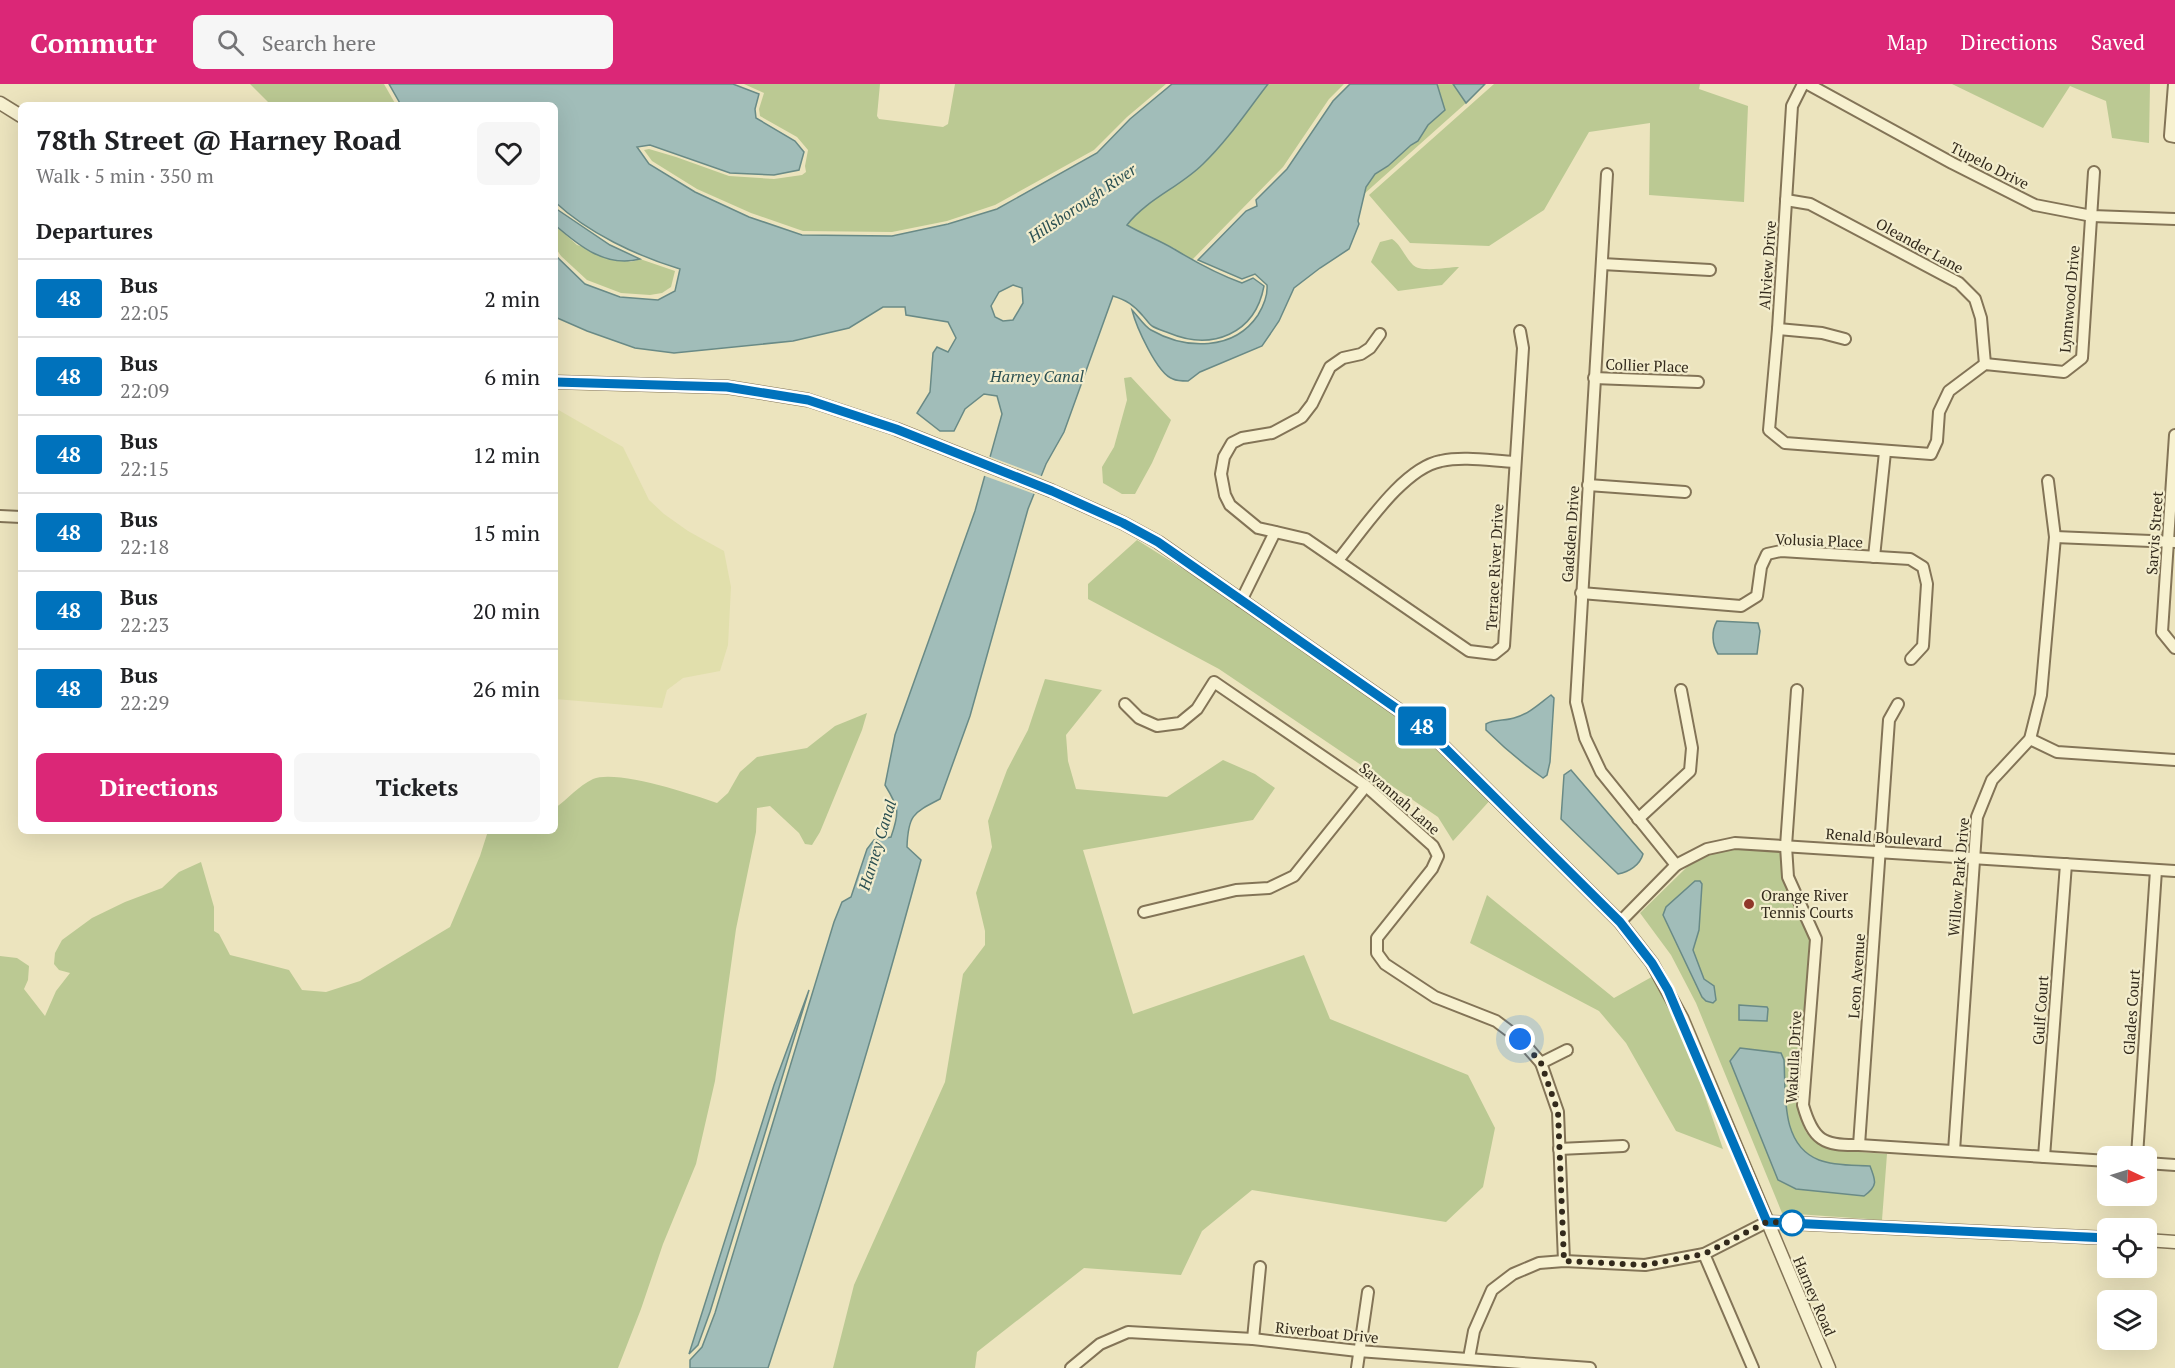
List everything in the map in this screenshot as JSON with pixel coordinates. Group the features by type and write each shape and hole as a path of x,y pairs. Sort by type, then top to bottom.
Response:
{"street":[{"name":"Allview Drive","path":"1803,84 1792,106 1778,329 1769,430 1785,443 1885,452"},
{"name":"Tupelo Drive","path":"1808,84 2035,206 2092,216 2175,219"},
{"path":"2173,136 2174,84"},
{"path":"0,103 18,114"},
{"name":"Lynnwood Drive","path":"1985,364 2064,372 2082,358 2094,172"},
{"name":"Gadsden Drive","path":"1607,174 1576,702 1585,738 1600,772 1676,865"},
{"name":"Oleander Lane","path":"1786,200 1810,204 1959,283 1975,299 1981,318 1985,364"},
{"path":"1602,264 1710,270"},
{"path":"1778,329 1822,333 1845,339"},
{"name":"Terrace River Drive","path":"1380,334 1370,348 1360,354 1343,358 1330,367 1312,404 1302,417 1272,434 1242,438 1232,443 1224,457 1221,474 1225,495 1230,505 1258,528 1306,538 1469,651 1494,654 1504,646 1523,348 1520,331"},
{"path":"1874,557 1885,452 1930,454 1937,441 1939,412 1949,391 1985,364"},
{"name":"Collier Place","path":"1594,378 1698,382"},
{"name":"Harney Road","path":"558,382 727,387 808,400 896,429 1052,491 1123,523 1158,542 1426,729 1620,922 1652,963 1668,990 1829,1368"},
{"name":"Sarvis Street","path":"2175,435 2172,542 2162,632 2175,648"},
{"path":"1339,559 1397,488 1416,471 1440,461 1515,462"},
{"name":"Willow Park Drive","path":"1954,1151 1977,817 1992,780 2030,739 2041,695 2055,537 2048,481"},
{"path":"1588,485 1685,492"},
{"path":"0,516 18,517"},
{"path":"1242,601 1275,532"},
{"path":"2055,537 2172,542"},
{"name":"Volusia Place","path":"1581,593 1742,606 1757,596 1761,567 1767,554 1780,551 1910,559 1923,567 1927,584 1923,646 1911,659"},
{"name":"Savannah Lane","path":"1125,704 1138,718 1157,726 1180,723 1197,709 1214,682 1366,786 1433,846 1438,856 1432,869 1377,938 1377,953 1385,964 1435,997 1496,1021 1520,1039 1541,1063 1558,1112 1564,1261"},
{"path":"1638,819 1690,771 1692,748 1681,690"},
{"name":"Wakulla Drive","path":"1797,690 1786,846 1788,877 1816,939 1803,1105 1809,1126 1820,1138 1836,1146 1859,1145 2097,1160"},
{"name":"Leon Avenue","path":"1859,1145 1889,720 1898,704"},
{"path":"2030,739 2057,752 2175,760"},
{"path":"1144,912 1236,890 1269,888 1281,884 1294,876 1366,786"},
{"name":"Renald Boulevard","path":"1620,922 1676,865 1707,849 1735,843 2175,871"},
{"name":"Gulf Court","path":"2044,1157 2066,864"},
{"name":"Glades Court","path":"2138,1146 2156,870"},
{"path":"1541,1063 1567,1050"},
{"path":"1559,1149 1623,1146"},
{"path":"2157,1164 2175,1165"},
{"path":"1469,1358 1474,1331 1492,1290 1513,1274 1539,1263 1564,1261 1645,1265 1704,1254 1767,1222 2097,1237"},
{"path":"2157,1241 2175,1242"},
{"path":"1704,1254 1752,1368"},
{"path":"1253,1339 1260,1267"},
{"path":"1357,1368 1368,1292"},
{"name":"Riverboat Drive","path":"1071,1368 1100,1344 1128,1332 1253,1339 1358,1351 1590,1368"}],"shaded area":[{"path":"558,410 623,447 649,500 688,531 724,551 731,587 728,645 720,671 683,678 667,690 662,708 558,699"}],"green space":[{"path":"250,84 384,84 394,102 268,102"},
{"path":"744,84 880,84 877,116 879,119 943,127 948,124 955,84 1166,84 1127,117 1094,150 995,205 947,221 892,232 803,231 751,213 697,189 652,161 644,150 649,149 676,157 729,176 774,179 802,175 806,172 808,150 797,137 760,116 759,109 764,93"},
{"path":"1268,84 1344,84 1329,99 1283,167 1191,261 1174,248 1127,226 1144,208 1194,172 1212,155"},
{"path":"1437,84 1453,84 1466,103 1364,194 1375,174 1418,141 1442,98 1437,90"},
{"path":"1494,84 1700,84 1699,89 1748,106 1744,202 1649,195 1650,123 1589,132 1544,210 1489,246 1410,243 1369,195"},
{"path":"1952,84 2150,84 2149,143 2112,138 2106,101 2070,86 2043,128"},
{"path":"558,228 577,245 631,262 640,259 675,271 671,287 662,293 650,295 621,293 587,280 558,252"},
{"path":"1392,239 1410,262 1417,267 1428,269 1459,267 1442,285 1398,291 1371,262 1380,242"},
{"path":"1131,377 1171,420 1135,494 1122,494 1103,483 1102,467 1114,447 1127,400 1124,378"},
{"path":"1137,540 1252,612 1409,719 1493,797 1453,841 1438,817 1219,669 1088,599 1088,584"},
{"path":"1045,679 1102,690 1066,735 1068,761 1076,789 1167,797 1223,760 1255,774 1275,788 1253,820 1083,850 1133,1014 1304,955 1330,1019 1468,1075 1495,1128 1483,1187 1446,1222 1252,1190 1202,1231 1181,1275 1084,1268 977,1352 975,1368 833,1368 854,1285 945,1082 963,974 985,945 985,931 976,893 992,847 988,821 1007,770 1028,730"},
{"path":"867,713 820,832 812,845 805,844 799,833 770,806 757,808 756,832 736,929 715,1081 696,1164 663,1244 618,1368 0,1368 0,956 17,958 29,966 28,980 24,989 45,1016 56,991 70,973 59,970 54,964 55,953 62,940 92,918 162,888 179,872 201,862 214,907 214,931 219,934 230,955 289,970 302,990 326,992 360,981 450,927 487,834 558,834 558,806 588,782 604,777 619,777 654,784 717,803 728,793 740,772 757,757 807,748 835,726"},
{"path":"1735,847 1783,848 1812,941 1800,1105 1803,1125 1809,1136 1829,1147 1887,1154 1882,1220 1782,1213 1696,1003 1671,955 1640,913 1687,867 1710,852"},
{"path":"1487,895 1614,998 1657,974 1679,1020 1723,1149 1676,1131 1626,1043 1599,1011 1470,943"}],"water":[{"path":"389,84 733,84 759,94 755,109 756,118 795,141 804,152 799,170 774,175 730,173 650,145 637,147 649,164 695,192 749,217 802,235 892,236 948,224 997,209 1097,153 1130,119 1172,84 1268,84 1229,135 1203,164 1144,208 1127,225 1224,276 1242,283 1253,278 1264,286 1259,303 1241,327 1216,339 1201,340 1185,338 1154,327 1133,306 1113,296 1064,432 1046,464 1028,509 970,716 940,799 918,812 911,821 907,847 921,860 848,1115 768,1368 690,1368 690,1360 702,1347 715,1313 834,922 842,902 851,897 867,849 874,840 891,837 894,828 897,810 885,785 895,735 975,511 1002,414 997,396 984,394 965,409 954,431 940,431 917,413 930,392 933,353 937,347 948,352 956,338 948,322 906,315 905,307 883,307 849,328 793,341 674,353 635,348 558,318 558,258 585,284 620,297 658,300 675,291 680,269 614,242 582,224 558,205 558,102 399,102","holes":["1013,285 1022,288 1023,303 1013,320 1003,321 995,317 991,306 999,292"]},
{"path":"1350,84 1437,84 1445,110 1428,125 1418,141 1375,174 1366,187 1359,224 1349,249 1294,288 1279,321 1262,346 1200,372 1188,381 1173,379 1160,368 1148,349 1132,310 1151,330 1165,337 1194,344 1223,341 1248,327 1264,304 1267,285 1255,274 1242,279 1198,260 1246,211 1257,206 1256,200 1287,169 1333,101"},
{"path":"1453,84 1485,84 1466,103"},
{"path":"558,210 610,245 640,259 628,261 604,258 558,227"},
{"path":"1717,621 1758,623 1760,631 1757,654 1718,654 1713,638"},
{"path":"1551,695 1554,698 1550,762 1547,775 1543,778 1493,737 1486,730 1486,724 1524,714"},
{"path":"1571,770 1643,854 1637,865 1630,870 1618,874 1561,819 1564,775"},
{"path":"1695,881 1700,881 1702,884 1699,930 1693,950 1704,979 1714,986 1716,1000 1713,1003 1702,997 1663,915 1666,907"},
{"path":"809,990 710,1312 698,1345 689,1354 774,1085"},
{"path":"1739,1005 1767,1007 1767,1021 1739,1020"},
{"path":"1740,1048 1781,1053 1784,1060 1788,1117 1797,1143 1806,1153 1825,1162 1870,1166 1874,1176 1874,1186 1869,1192 1864,1196 1796,1189 1778,1180 1730,1061"}],"pier":[{"path":"988,456 1044,477 1037,495 982,475"}],"bus line":[{"name":"48","path":"558,382 727,387 808,400 896,429 1052,491 1123,523 1158,542 1426,729 1620,922 1652,963 1682,1018 1767,1222 2097,1237"}],"place":[{"name":"Orange River Tennis Courts","path":"1749,904"}],"route":[{"path":"1520,1039 1541,1063 1558,1112 1564,1261 1645,1265 1704,1254 1767,1222 1792,1223"}],"water label":[{"name":"Hillsborough River","path":"1082,203"},
{"name":"Harney Canal","path":"1037,376"},
{"name":"Harney Canal","path":"877,845"}]}
